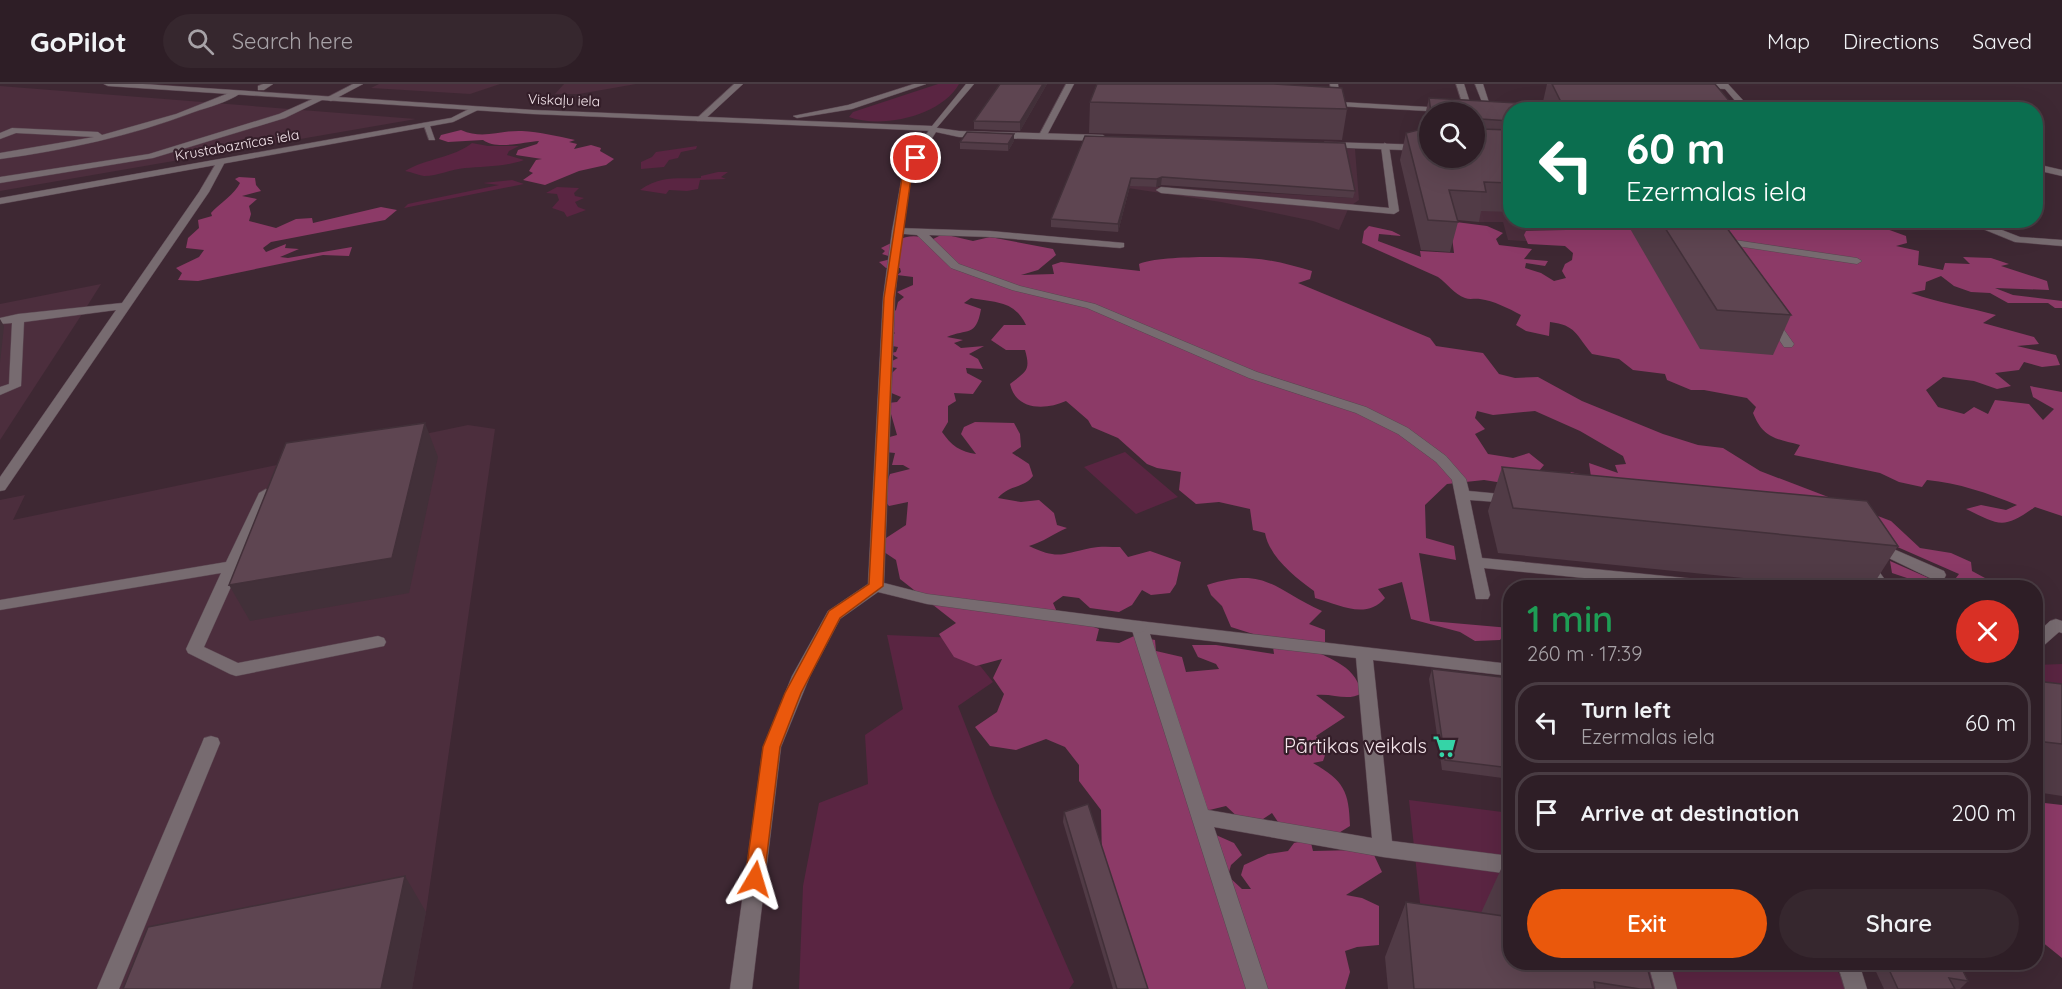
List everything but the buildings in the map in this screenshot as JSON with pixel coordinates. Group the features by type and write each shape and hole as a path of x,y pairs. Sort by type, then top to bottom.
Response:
{"street":[{"name":"Viskaļu iela","path":"108,84 476,109 732,120"},
{"path":"261,88 269,84"},
{"path":"0,180 150,156 282,116 359,84"},
{"path":"700,119 740,84"},
{"path":"732,120 794,116 840,109 879,99 922,84"},
{"path":"876,586 889,298 897,231 908,171 934,129 970,84"},
{"path":"1042,137 1070,84"},
{"path":"1334,84 1336,104 1419,109"},
{"path":"1460,84 1466,102"},
{"path":"1479,84 1490,113 1485,113"},
{"path":"1666,84 1726,86 1741,102"},
{"path":"0,156 59,149 113,136 162,122 237,93"},
{"name":"Krustabaznīcas iela","path":"0,201 453,120 476,109"},
{"path":"840,109 833,115 833,121 844,125"},
{"path":"732,120 934,129 959,134 1113,139"},
{"path":"426,125 432,138"},
{"path":"0,136 15,130 113,136"},
{"path":"1314,144 1419,148"},
{"path":"1161,190 1395,211 1385,146"},
{"path":"0,487 204,192 221,162"},
{"path":"2043,167 2062,167"},
{"path":"2043,169 2062,173"},
{"path":"1987,228 2019,240 2062,243"},
{"path":"897,231 990,234 1120,245"},
{"path":"919,231 955,266 988,280 1091,306 1253,375 1361,410 1403,431 1441,459 1459,479 1482,595"},
{"path":"1723,250 1717,240 1857,261"},
{"path":"0,321 18,317 125,306"},
{"path":"1762,306 1788,344"},
{"path":"0,391 15,386 18,317"},
{"path":"266,493 194,648 236,670 378,642"},
{"path":"1463,495 1521,500"},
{"path":"1877,580 1861,556 1863,540 1938,575"},
{"path":"1475,562 1656,580"},
{"path":"0,604 232,566"},
{"path":"741,989 771,747 801,676 834,615 876,586 927,599 1139,627 1503,669"},
{"path":"2043,637 2060,624"},
{"path":"1139,627 1203,817 1257,989"},
{"path":"1364,652 1383,848"},
{"path":"108,989 210,743"},
{"path":"1203,817 1383,848 1503,864"},
{"path":"1661,970 1666,989"},
{"path":"1850,970 1857,989"}],"shaded area":[{"path":"379,84 500,84 470,94 371,88"},
{"path":"564,84 636,84 579,94 555,94"},
{"path":"938,84 959,84 950,95 925,112 894,120 862,120 849,117 853,112"},
{"path":"0,86 416,119 0,191"},
{"path":"461,130 477,134 522,131 548,134 575,140 569,142 577,144 574,149 591,145 601,148 600,151 614,159 606,165 579,171 545,185 523,180 533,173 529,171 536,160 542,159 516,155 518,150 537,144 539,141 495,145 483,140 448,142 439,139 441,135"},
{"path":"472,143 488,146 519,146 509,151 507,155 524,160 429,176 405,171 457,152"},
{"path":"1255,145 1355,149 1359,200 1349,207 1339,230 1313,221 1221,202 1121,187 1121,185 1353,198"},
{"path":"697,146 696,149 681,152 678,158 669,160 664,167 641,169 641,162 652,157 656,152"},
{"path":"1485,153 1503,154 1503,222 1479,222 1467,171 1468,168 1485,168"},
{"path":"728,172 721,177 726,179 700,180 698,189 669,190 666,194 640,190 662,180 701,178 701,176"},
{"path":"255,178 256,185 261,191 242,196 257,199 249,206 251,214 249,221 276,228 296,219 312,218 313,223 381,207 397,210 385,220 271,242 263,248 266,252 286,244 285,248 299,249 280,257 288,258 352,247 349,256 323,255 198,281 178,280 182,273 176,268 199,257 204,250 186,248 188,238 199,228 198,220 212,216 211,213 238,187 240,183 235,179"},
{"path":"512,180 524,184 404,208 408,204 499,185 483,183"},
{"path":"557,187 579,188 574,193 575,196 584,198 575,202 578,207 586,210 567,217 564,212 552,208 559,200 557,194 546,193"},
{"path":"1456,222 1487,226 1503,233 1496,239 1499,245 1532,249 1524,259 1548,261 1545,266 1526,263 1525,268 1541,273 1554,281 1566,278 1562,271 1565,264 1572,260 1573,253 1565,246 1528,244 1524,235 1526,231 1566,230 1565,228 1884,228 1906,236 1907,243 1896,246 1919,251 1918,265 1943,270 1945,263 1970,264 1963,257 1991,258 2009,264 2001,266 2047,281 2049,290 1995,288 2013,295 2062,301 2062,308 2055,308 2048,303 2008,303 1990,293 1971,292 1954,286 1941,276 1926,282 1925,290 1911,293 1996,315 1983,323 2034,337 2039,344 2017,346 2056,355 2060,365 2042,367 2024,362 2019,370 1995,373 2011,386 1997,389 1974,381 1943,377 1926,390 1938,407 1964,414 1974,407 1988,414 1995,400 2029,404 2043,420 2054,409 2033,397 2030,386 2062,392 2062,516 2035,507 2015,519 2001,523 1986,519 1966,509 1981,505 2006,510 2017,505 1950,483 1927,480 1922,487 1899,482 1880,473 1794,455 1800,445 1777,439 1766,433 1753,413 1756,407 1747,398 1704,390 1691,390 1667,380 1665,374 1633,370 1619,359 1592,354 1575,332 1559,323 1550,322 1549,336 1526,331 1516,325 1521,315 1490,301 1467,299 1438,277 1362,243 1364,231 1369,226 1392,231 1402,236 1379,234 1378,241 1421,257 1420,251 1454,253 1452,237"},
{"path":"1505,228 1573,228 1580,245 1508,240"},
{"path":"943,234 973,241 990,237 1053,249 1056,255 1038,270 1021,275 1054,274 1052,265 1061,262 1140,271 1139,264 1149,261 1201,257 1266,260 1312,271 1310,279 1298,283 1430,338 1436,346 1483,353 1499,374 1515,378 1538,377 1582,401 1663,434 1698,445 1723,448 1760,471 1891,521 1920,548 1951,553 1971,562 1972,571 1985,578 1984,580 1954,580 1959,574 1845,524 1568,477 1571,472 1591,477 1589,463 1618,473 1615,465 1626,464 1623,456 1580,431 1535,411 1493,415 1477,411 1475,418 1485,429 1475,434 1488,454 1513,458 1529,453 1544,465 1539,471 1536,488 1484,480 1447,484 1425,505 1426,538 1454,546 1456,560 1419,553 1430,621 1503,627 1503,637 1500,640 1475,641 1460,632 1411,619 1402,582 1378,589 1385,598 1378,605 1361,610 1343,607 1315,598 1314,591 1277,558 1267,542 1265,533 1253,530 1250,509 1219,502 1196,504 1179,490 1181,472 1147,464 1118,438 1092,427 1088,420 1066,401 1041,407 1025,404 1018,399 1010,384 1026,370 1025,350 1006,350 991,340 1004,325 1026,325 1016,311 1010,307 971,298 964,303 981,309 976,324 970,330 947,337 963,340 954,343 961,348 984,346 969,354 978,359 983,369 966,368 967,373 982,381 973,394 954,393 956,401 948,406 948,422 942,432 956,447 976,454 961,434 964,427 975,422 1014,423 1020,434 1021,447 1012,453 1029,464 1033,476 1025,483 1007,490 998,498 1021,502 1039,500 1054,513 1057,525 1067,528 1029,546 1054,554 1094,547 1120,547 1128,557 1150,551 1181,562 1176,584 1170,593 1151,595 1142,590 1132,605 1119,612 1090,608 1079,598 1063,596 1053,603 1057,612 1099,629 1096,641 1119,643 1134,636 1155,640 1156,651 1182,657 1186,672 1219,669 1216,664 1198,657 1192,645 1216,645 1274,654 1272,640 1231,627 1222,606 1211,595 1207,585 1243,578 1256,579 1280,588 1322,611 1309,624 1325,630 1325,642 1304,643 1346,668 1358,682 1362,693 1351,697 1316,695 1345,717 1316,736 1327,749 1323,761 1313,763 1332,776 1343,788 1348,804 1350,826 1337,834 1280,825 1272,813 1257,823 1241,820 1226,806 1193,814 1216,835 1234,843 1242,855 1231,865 1228,876 1242,889 1251,889 1241,875 1244,865 1268,854 1288,851 1294,843 1310,839 1313,851 1357,850 1374,855 1382,872 1346,895 1362,898 1379,906 1379,945 1357,947 1345,951 1350,972 1345,989 1134,989 1102,861 1101,810 1079,781 1079,765 1065,747 1046,739 1016,750 990,746 975,727 997,712 1004,694 993,678 1002,659 976,666 954,657 939,634 956,623 900,579 896,560 884,552 886,538 906,525 908,502 889,506 884,500 885,487 890,474 910,469 903,465 892,465 895,453 885,452 886,438 897,435 888,411 888,403 897,402 901,397 889,392 889,376 897,368 890,367 890,362 898,358 890,353 896,352 898,347 892,346 891,336 895,333 892,331 892,313 904,297 897,292 913,285 913,277 897,275 901,272 900,268 886,268 879,262 895,258 882,254 885,251 881,248 911,236 929,241"},
{"path":"101,284 84,311 0,440 0,304"},
{"path":"468,425 495,429 426,912 412,989 0,989 0,500 25,495 13,520"},
{"path":"1125,452 1178,497 1136,514 1084,467"},
{"path":"1890,561 1933,580 1913,580 1892,573"},
{"path":"887,635 958,638 993,682 958,706 993,796 1074,982 1069,989 799,989 803,886 819,803 868,784 865,735 903,709"},
{"path":"2062,664 2062,735 2043,733 2043,665"},
{"path":"1409,800 1503,812 1503,918 1421,912"},
{"path":"2043,803 2062,805 2062,958 2043,943"},
{"path":"1600,970 1837,970 1846,989 1604,989"}],"place":[{"name":"Pārtikas veikals","path":"1445,746"}],"route":[{"path":"755,879 771,747 793,693 834,615 876,586 889,298 897,231 908,171 916,158"}]}
